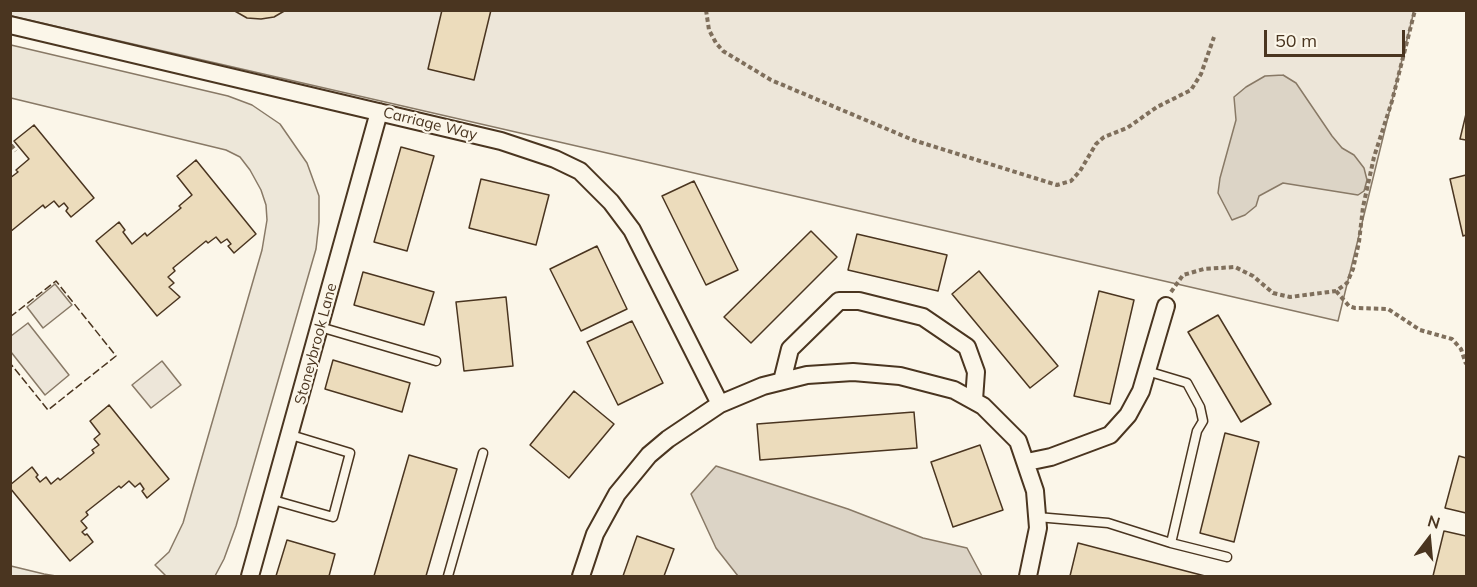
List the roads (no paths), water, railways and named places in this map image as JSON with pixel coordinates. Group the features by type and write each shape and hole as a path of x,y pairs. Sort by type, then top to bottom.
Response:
{"street":[{"name":"Carriage Way","path":"10,25 529,149 580,171 606,196 632,230 720,404"},
{"name":"Stoneybrook Lane","path":"250,576 273,500 379,112"},
{"path":"782,381 790,349 839,301 859,301 923,317 967,347 976,372 974,400"},
{"path":"1027,462 1051,457 1110,435 1128,415 1141,391 1166,306"},
{"path":"581,576 595,534 617,494 655,450 668,439 720,404 763,386 807,375 853,372 900,376 954,390 974,400 997,418 1018,441 1035,491 1038,528 1028,576"}],"lane":[{"path":"321,327 436,361"},
{"path":"1147,371 1187,383 1200,407 1203,421 1197,431 1171,543"},
{"path":"273,500 333,517 350,453 291,435"},
{"path":"448,576 483,453"},
{"path":"1037,517 1108,523 1171,543 1227,557"}]}
